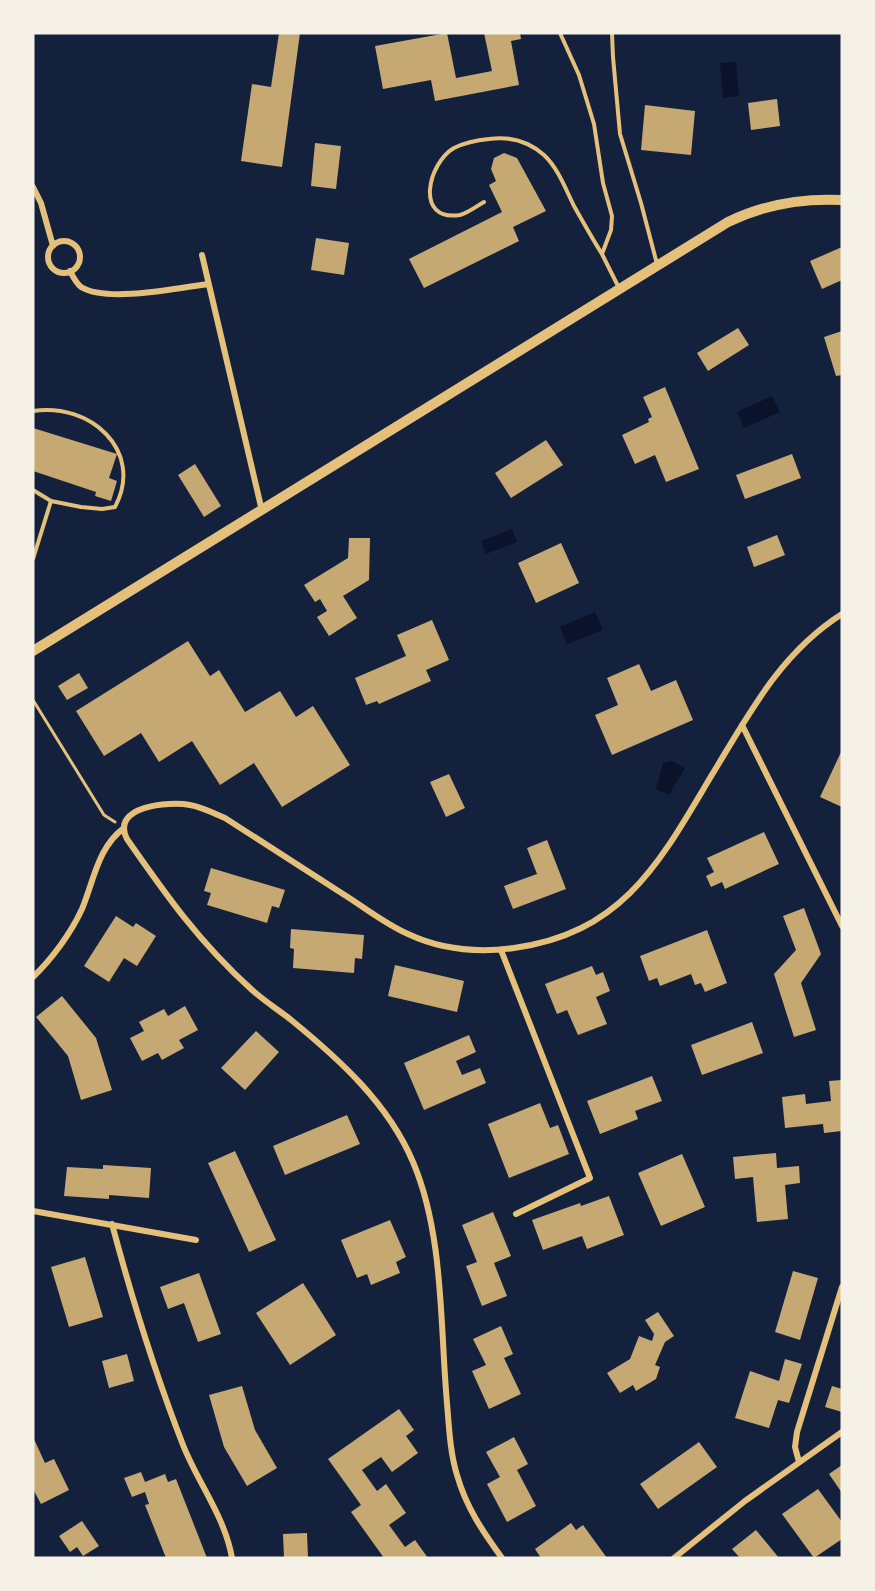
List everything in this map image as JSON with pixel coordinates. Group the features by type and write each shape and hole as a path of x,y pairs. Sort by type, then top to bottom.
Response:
{"main road":[{"path":"33,651 720,226 756,210 803,201 842,200"}],"street":[{"path":"33,187 41,203 52,246 48,256 51,266 60,272 70,272 78,265 80,255 75,246 67,241 60,241 52,246"},
{"path":"201,255 262,511"},
{"path":"70,272 82,287 103,293 131,293 208,284"},
{"path":"502,1558 469,1508 453,1461 434,1245 427,1208 413,1162 376,1101 351,1072 320,1043 252,991 198,936 175,908 127,839 124,828 127,817 146,809 169,804 200,807 225,818 406,934 458,950 501,950 534,944 586,927 622,902 642,882 658,861 742,725 785,662 815,633 842,614"},
{"path":"742,725 842,926"},
{"path":"33,977 55,953 81,912 107,843 124,828"},
{"path":"501,950 590,1178 516,1214"},
{"path":"33,1211 196,1240"},
{"path":"112,1224 133,1300 175,1424 193,1468 221,1521 232,1558"},
{"path":"799,1462 795,1447 798,1432 842,1287"},
{"path":"674,1558 745,1502 842,1432"}],"lane":[{"path":"560,33 579,75 594,124 603,183 612,216 612,230 602,254"},
{"path":"612,33 620,134 657,265"},
{"path":"484,202 461,215 437,210 430,200 429,190 439,163 453,149 478,140 515,138 531,145 546,157 560,178 619,289"},
{"path":"33,411 51,410 87,419 96,424 116,446 122,459 124,477 122,493 114,507 92,508 51,501 33,490"},
{"path":"33,559 51,501"}],"path":[{"path":"33,700 104,815 124,828"}],"water":[{"path":"736,62 739,96 723,98 720,63"},
{"path":"772,396 780,412 744,428 737,412"},
{"path":"512,529 517,542 486,554 481,541"},
{"path":"595,612 603,630 567,644 560,627"},
{"path":"672,761 685,768 669,795 656,789 663,763"}],"building":[{"path":"279,33 300,33 282,167 241,161 252,84 271,87"},
{"path":"447,33 456,78 492,71 484,33 520,33 521,39 511,41 519,85 435,101 431,80 383,89 375,46"},
{"path":"777,99 780,126 751,130 748,103"},
{"path":"645,105 695,111 691,155 641,150"},
{"path":"315,143 341,146 336,189 311,186"},
{"path":"504,153 517,158 546,211 513,227 519,241 424,288 409,259 502,212 489,185 496,181 491,169 494,158"},
{"path":"316,238 349,243 344,275 311,270"},
{"path":"842,247 842,280 822,289 810,261"},
{"path":"738,328 749,345 708,371 697,353"},
{"path":"842,331 842,375 836,376 824,337"},
{"path":"665,387 699,469 666,482 655,455 635,464 622,435 649,422 648,419 652,417 643,397"},
{"path":"33,428 117,454 109,478 117,481 111,501 95,496 96,492 33,471"},
{"path":"546,440 563,465 511,498 495,473"},
{"path":"792,454 801,478 745,499 736,475"},
{"path":"195,464 221,506 204,517 178,475"},
{"path":"777,535 785,555 754,567 747,547"},
{"path":"349,538 370,538 369,580 343,596 357,618 329,636 317,617 327,611 320,599 315,602 304,585 348,558"},
{"path":"561,543 579,583 536,603 518,563"},
{"path":"432,620 449,660 426,670 431,681 379,704 377,701 366,705 355,678 406,656 397,635"},
{"path":"188,641 210,676 219,670 245,712 280,691 296,717 313,706 350,765 282,807 254,763 220,785 192,741 159,762 141,733 104,756 76,711"},
{"path":"639,664 651,691 676,680 693,720 612,755 595,715 618,705 607,678"},
{"path":"79,673 88,688 67,700 58,686"},
{"path":"842,750 842,807 820,797"},
{"path":"449,774 465,808 446,817 430,782"},
{"path":"764,832 779,864 725,889 722,882 711,887 706,876 714,872 707,858"},
{"path":"547,840 566,889 513,909 504,886 537,874 527,848"},
{"path":"211,868 285,890 279,908 272,906 267,923 207,905 211,893 204,891"},
{"path":"804,908 821,954 801,983 816,1030 794,1037 774,974 796,950 783,916"},
{"path":"116,916 133,927 136,923 156,936 137,966 124,958 109,982 84,966"},
{"path":"291,929 364,935 362,959 355,958 354,973 293,968 294,949 290,948"},
{"path":"707,930 727,983 705,992 701,983 695,985 691,974 660,986 657,978 649,981 640,956"},
{"path":"395,965 464,981 457,1012 388,996"},
{"path":"592,966 596,975 603,972 610,991 596,997 607,1024 578,1035 567,1010 557,1014 545,984"},
{"path":"62,996 96,1038 112,1090 81,1100 68,1056 36,1017"},
{"path":"185,1006 198,1030 179,1040 184,1048 162,1060 158,1053 142,1061 130,1038 144,1031 139,1022 164,1009 168,1016"},
{"path":"752,1022 763,1053 702,1075 691,1045"},
{"path":"256,1031 279,1052 245,1090 221,1068"},
{"path":"469,1035 476,1052 456,1061 462,1075 480,1068 486,1083 424,1110 404,1063"},
{"path":"652,1076 662,1101 635,1111 638,1119 600,1134 587,1101"},
{"path":"842,1080 842,1131 824,1133 823,1124 785,1128 782,1097 805,1094 806,1104 831,1101 829,1081"},
{"path":"540,1103 550,1128 558,1125 569,1154 509,1178 488,1124"},
{"path":"347,1115 360,1144 285,1175 273,1146"},
{"path":"235,1151 276,1240 249,1252 208,1163"},
{"path":"776,1153 777,1168 799,1166 800,1183 785,1185 788,1219 757,1222 753,1177 735,1179 733,1157"},
{"path":"682,1154 705,1207 661,1226 638,1173"},
{"path":"103,1165 151,1168 149,1198 109,1195 109,1199 64,1196 67,1167 103,1169"},
{"path":"609,1196 624,1235 587,1249 582,1236 543,1250 532,1220 580,1203 581,1206"},
{"path":"493,1212 511,1256 494,1263 507,1296 482,1306 466,1266 477,1262 462,1225"},
{"path":"390,1220 406,1257 396,1262 400,1273 371,1285 367,1274 357,1278 341,1240"},
{"path":"85,1257 103,1317 69,1327 51,1267"},
{"path":"793,1271 818,1278 800,1340 775,1332"},
{"path":"199,1273 221,1334 198,1342 184,1303 168,1309 160,1287"},
{"path":"303,1283 336,1335 290,1365 256,1313"},
{"path":"658,1312 674,1336 665,1342 655,1365 660,1367 656,1379 636,1391 633,1385 620,1393 607,1373 630,1359 639,1336 652,1341 654,1334 645,1320"},
{"path":"501,1326 513,1354 504,1358 521,1394 489,1409 472,1371 486,1365 473,1339"},
{"path":"127,1354 134,1381 109,1388 102,1361"},
{"path":"785,1359 802,1364 789,1403 778,1400 769,1428 735,1418 750,1371 779,1381"},
{"path":"242,1386 255,1430 277,1468 247,1486 224,1447 209,1395"},
{"path":"832,1386 842,1389 842,1412 825,1407"},
{"path":"399,1409 414,1430 406,1436 418,1453 392,1472 381,1457 362,1470 377,1491 386,1484 406,1513 389,1525 405,1547 415,1540 428,1558 384,1558 351,1512 361,1505 328,1459"},
{"path":"33,1437 45,1463 54,1459 69,1490 41,1504 33,1489"},
{"path":"514,1437 528,1464 517,1470 536,1506 507,1522 487,1484 500,1477 486,1452"},
{"path":"699,1442 717,1467 658,1509 640,1484"},
{"path":"842,1465 842,1493 829,1474"},
{"path":"141,1472 145,1482 165,1474 168,1482 176,1479 207,1558 166,1558 145,1505 149,1504 145,1492 132,1497 124,1478"},
{"path":"818,1489 842,1522 842,1539 814,1558 782,1514"},
{"path":"82,1521 99,1546 83,1556 77,1547 70,1552 59,1536"},
{"path":"571,1523 576,1530 583,1525 607,1558 541,1558 535,1549"},
{"path":"756,1530 779,1558 740,1558 732,1549"},
{"path":"307,1533 308,1558 284,1558 283,1534"}]}
